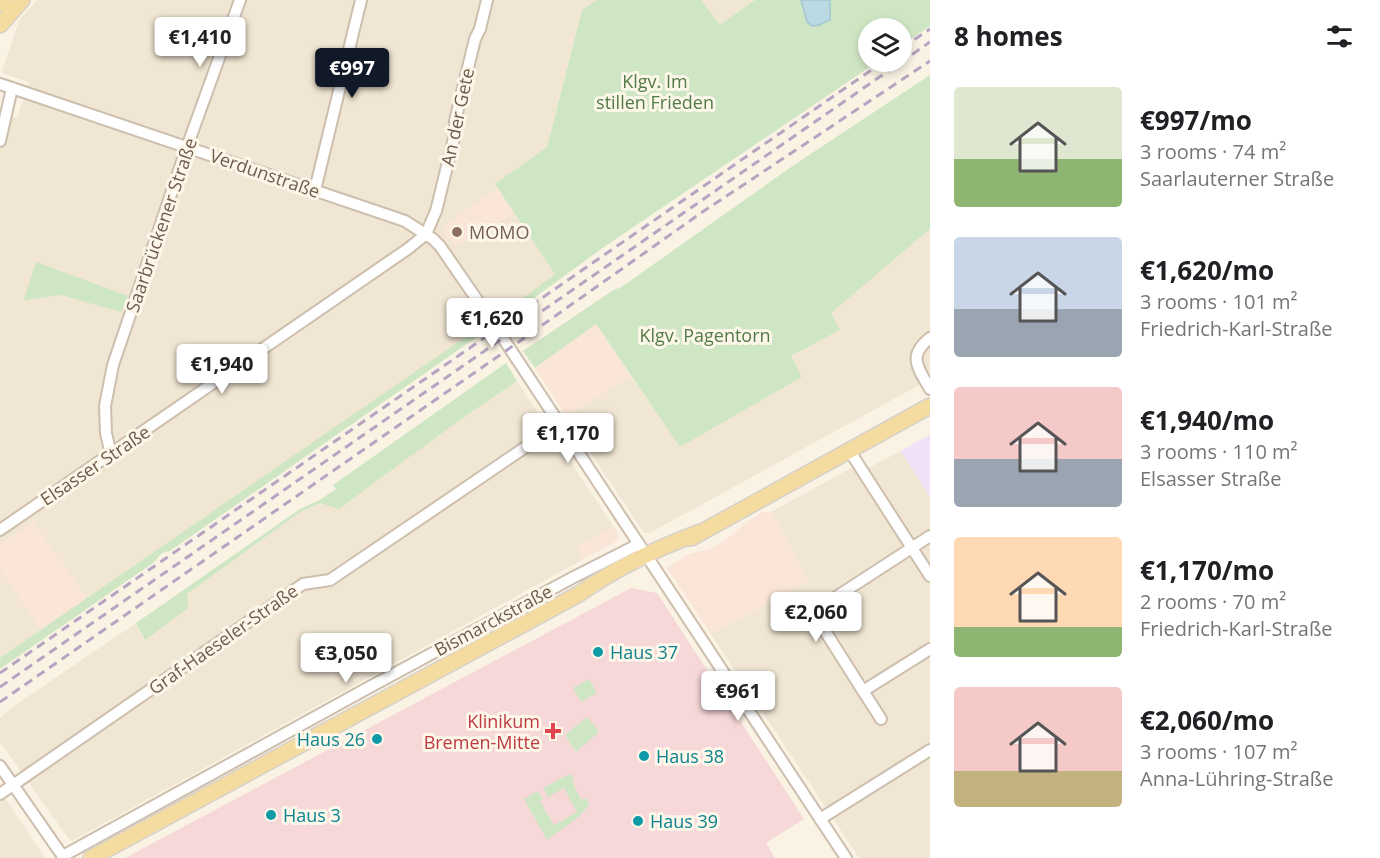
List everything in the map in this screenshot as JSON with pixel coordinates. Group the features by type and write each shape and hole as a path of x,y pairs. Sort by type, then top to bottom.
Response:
{"main road":[{"path":"0,25 22,0"},
{"name":"Bismarckstraße","path":"90,858 579,594 605,586 642,552 671,552 698,533 930,406"}],"street":[{"name":"Saarbrückener Straße","path":"111,455 106,433 105,406 113,365 240,0"},
{"path":"315,190 361,0"},
{"name":"An der Gete","path":"426,234 436,211 456,130 454,121 487,0"},
{"name":"Verdunstraße","path":"0,84 405,221 440,246 846,858"},
{"path":"0,141 12,88"},
{"name":"Elsasser Straße","path":"0,530 399,255 426,234"},
{"path":"930,338 923,343 917,355 916,364 930,389"},
{"name":"Graf-Haeseler-Straße","path":"0,794 303,584 330,580 558,425"},
{"path":"849,450 930,576"},
{"path":"881,719 813,612 930,536"},
{"name":"Bismarckstraße","path":"63,857 366,688 572,578 642,552"},
{"path":"864,691 930,649"},
{"path":"820,819 930,750"},
{"path":"0,766 63,857"},
{"path":"124,839 134,817"}],"shaded area":[{"path":"37,0 597,0 582,10 547,147 495,184 556,275 0,658 0,113 17,118 29,82 4,74 2,70 20,19"},
{"path":"701,0 755,0 720,25"},
{"path":"497,188 514,212 480,237 477,232 455,247 445,232 448,223"},
{"path":"930,229 930,379 650,533 644,533 566,416 631,376 680,446 802,377 790,357 839,330 830,313"},
{"path":"596,324 631,376 566,416 535,368"},
{"path":"517,381 613,526 577,548 582,560 72,841 68,838 0,742 0,718 11,708 136,623 144,640 187,594 300,512 450,427"},
{"path":"930,434 930,497 901,451"},
{"path":"901,451 930,497 930,858 859,858 711,634 809,581 771,512 851,468 870,467"},
{"path":"762,512 771,512 809,581 711,634 667,568 689,554 712,548"},
{"path":"33,522 87,598 41,630 0,570 0,545"},
{"path":"613,526 619,536 617,541 582,560 576,548"},
{"name":"Klinikum Bremen-Mitte","path":"631,588 657,593 804,819 766,843 775,858 125,858"},
{"path":"0,790 37,846 45,858 0,858"}],"green space":[{"name":"Klgv. Im stillen Frieden","path":"597,0 701,0 720,25 755,0 930,0 930,26 912,38 912,18 858,18 858,72 862,72 604,247 527,303 523,298 555,274 495,184 547,147 582,10"},
{"name":"Klgv. Pagentorn","path":"930,75 930,229 831,313 840,330 791,356 802,377 680,447 596,324 535,368 523,351 615,289 620,288 794,165"},
{"path":"36,262 128,296 121,312 61,295 24,300"},
{"path":"480,327 484,332 170,551 162,553 153,563 0,669 0,658"},
{"path":"506,363 517,381 339,509 320,503 300,512 187,594 188,608 145,640 136,623 300,509 336,489 333,485"},
{"path":"589,679 597,693 581,702 573,688"},
{"path":"587,717 599,732 576,752 565,735"},
{"path":"569,774 574,779 572,781 581,800 587,798 589,805 580,816 547,840 524,799 538,791 543,799 540,801 554,825 577,812 564,788 548,797 543,788"}],"water":[{"path":"801,0 830,0 830,20 812,26 807,22"}],"railway":[{"path":"912,41 930,29"},
{"path":"0,687 930,42"},
{"path":"0,702 701,213 930,61"},
{"path":"0,673 869,72"}],"place":[{"name":"MOMO","path":"457,232"},
{"name":"Haus 37","path":"598,652"},
{"name":"Klinikum Bremen-Mitte","path":"553,731"},
{"name":"Haus 26","path":"377,739"},
{"name":"Haus 38","path":"644,756"},
{"name":"Haus 3","path":"271,815"},
{"name":"Haus 39","path":"638,821"}]}
